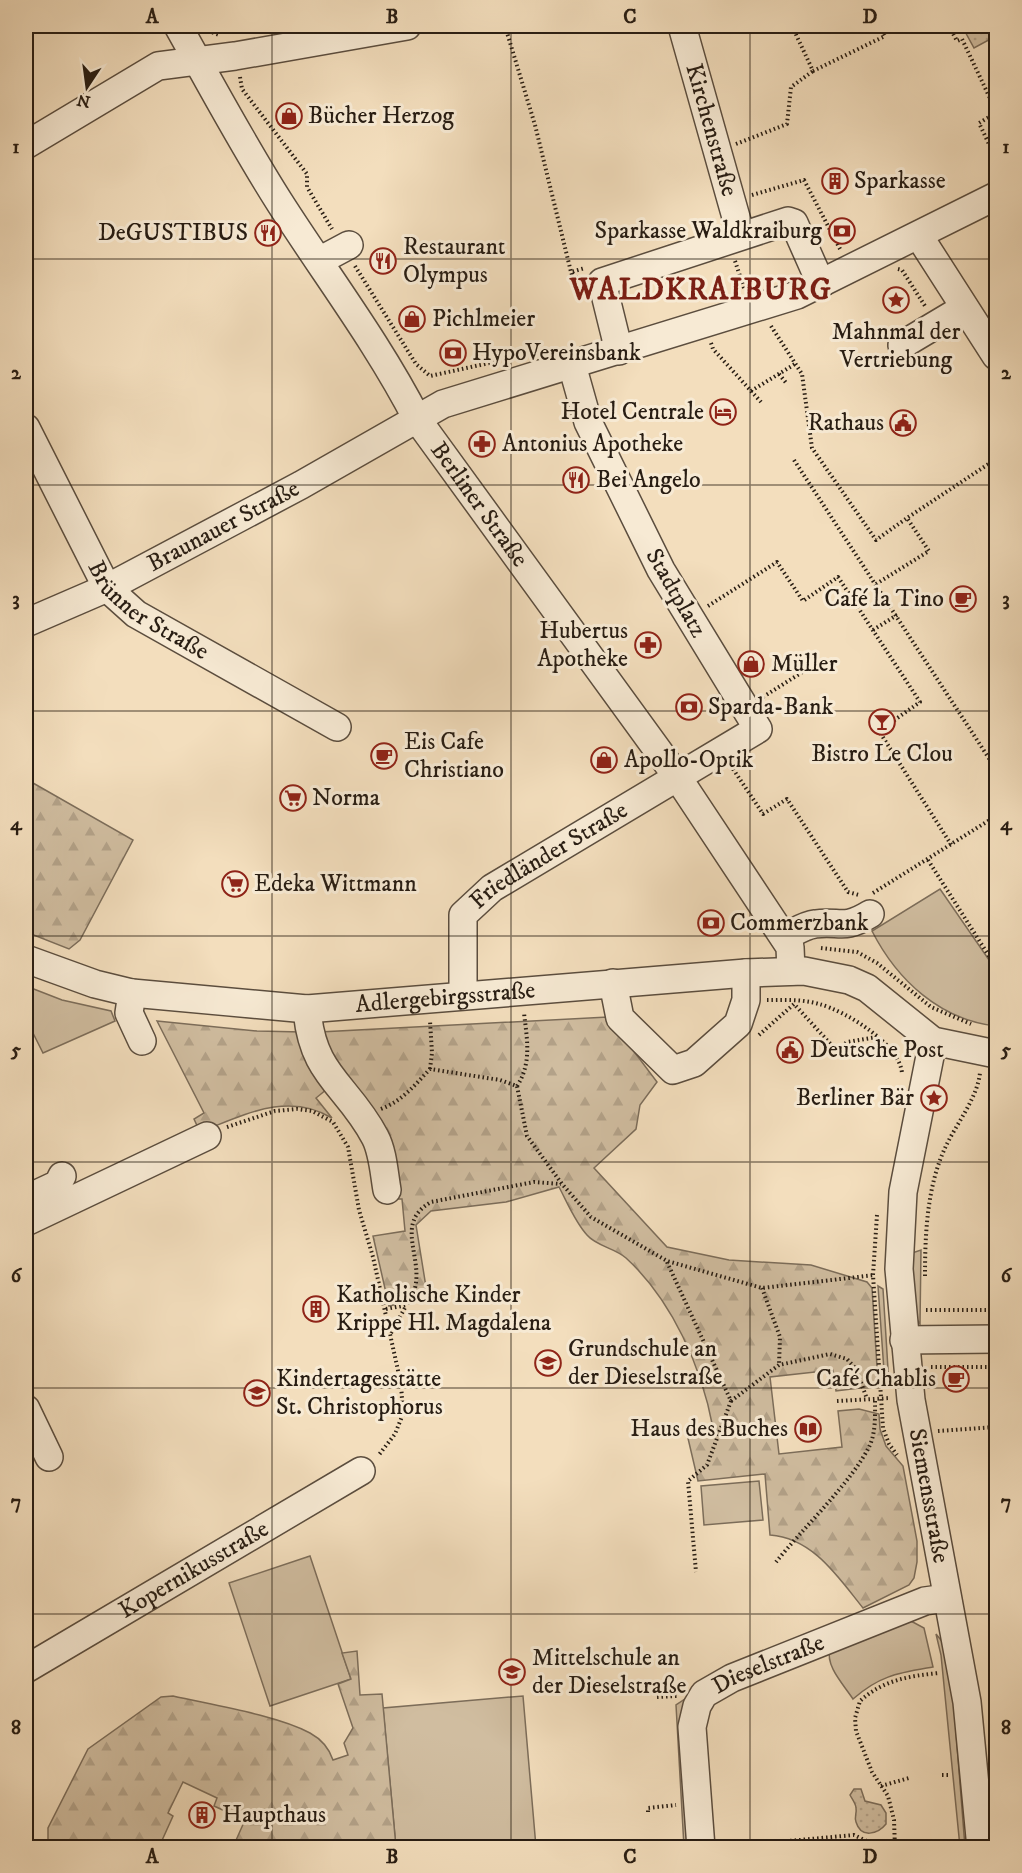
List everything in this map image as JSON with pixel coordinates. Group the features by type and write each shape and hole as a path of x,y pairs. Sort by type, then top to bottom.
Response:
{"street":[{"name":"Berliner Straße","path":"178,26 219,103 399,384 417,418 678,778 790,947 791,971"},
{"path":"26,145 158,66 196,59 235,56 407,26"},
{"name":"Kirchenstraße","path":"682,26 717,152 735,237"},
{"path":"417,418 443,404 703,324 760,316 996,196"},
{"path":"619,351 597,274 788,221 794,224 821,284"},
{"path":"919,236 996,356"},
{"path":"319,261 346,247"},
{"path":"902,345 964,308"},
{"name":"Stadtplatz","path":"572,365 588,422 661,570 760,698 758,729 678,778"},
{"name":"Braunauer Straße","path":"26,622 107,588 301,485 417,418"},
{"name":"Brünner Straße","path":"26,428 107,588 136,614 337,727"},
{"name":"Friedländer Straße","path":"463,996 463,915 492,888 678,778"},
{"path":"784,938 814,924 841,926 857,922 864,904"},
{"name":"Adlergebirgsstraße","path":"26,959 95,984 132,993 188,1000 306,1009 613,983 746,987 791,971 831,975 867,988 933,1041"},
{"path":"613,983 620,1018 673,1070 694,1063 738,1024 746,987"},
{"path":"132,993 129,1013 142,1041"},
{"path":"306,1009 314,1051 326,1072 362,1116 376,1139 387,1190"},
{"path":"933,1041 990,1053"},
{"name":"Siemensstraße","path":"933,1041 886,1272 915,1340 911,1400 967,1702 981,1848"},
{"path":"26,1222 207,1136"},
{"path":"26,1199 58,1184 62,1176"},
{"path":"915,1340 996,1339"},
{"path":"26,1409 49,1457"},
{"name":"Kopernikusstraße","path":"26,1669 361,1471"},
{"name":"Dieselstraße","path":"701,1848 692,1727 697,1706 704,1694 715,1686 777,1659 925,1601 947,1598"}],"path":[{"path":"505,26 536,125 572,272 584,309"},
{"path":"792,26 813,71"},
{"path":"717,152 787,124 791,87 813,71 885,36 879,26"},
{"path":"949,26 957,41 962,39 994,100 996,112 979,123 996,159"},
{"path":"238,71 242,89 307,174 307,187 416,364 430,376 497,362"},
{"path":"735,237 760,316 802,374 813,448 876,540 996,459"},
{"path":"896,268 902,270 937,324"},
{"path":"572,272 582,282 597,274"},
{"path":"572,272 597,274"},
{"path":"703,324 713,349 761,402"},
{"path":"752,391 795,364"},
{"path":"779,374 787,384"},
{"path":"794,460 996,769"},
{"path":"876,584 929,550 907,518"},
{"path":"712,616 706,607 777,562 803,601 838,577 920,702 879,731 952,846"},
{"path":"873,630 897,615"},
{"path":"760,698 815,664"},
{"path":"732,768 763,814 787,799 848,892 864,904 996,816"},
{"path":"928,860 996,967"},
{"path":"746,987 820,1004 852,1018 877,1037 898,1059 902,1077"},
{"path":"522,990 529,1052 525,1074 518,1086 527,1136 561,1184 591,1216 667,1261 762,1288 886,1272"},
{"path":"750,1043 794,1004 837,1051"},
{"path":"333,1122 362,1116 393,1104 430,1069 432,1053 430,1022"},
{"path":"831,1055 848,1042 877,1037"},
{"path":"925,1282 932,1184 944,1149 978,1086 990,1053"},
{"path":"430,1069 500,1080 518,1086"},
{"path":"207,1136 274,1111 312,1111 333,1122 348,1147 359,1210 386,1309 401,1384 403,1414 384,1451 361,1471"},
{"path":"391,1334 415,1287 412,1220 420,1208 431,1202 534,1182 561,1184"},
{"path":"877,1212 886,1272 883,1428 889,1444 901,1459"},
{"path":"667,1261 731,1401"},
{"path":"762,1288 780,1337 779,1365"},
{"path":"915,1340 926,1310 926,1301"},
{"path":"386,1309 407,1305"},
{"path":"926,1310 996,1310"},
{"path":"696,1572 688,1481 707,1465 731,1401 779,1365 830,1354 846,1359 856,1369 867,1399"},
{"path":"927,1367 996,1367"},
{"path":"837,1401 895,1397"},
{"path":"776,1562 856,1466 870,1444 874,1429 875,1399"},
{"path":"937,1431 996,1427"},
{"path":"894,1848 894,1820 888,1796 862,1751 855,1718 860,1701 886,1683 901,1678 939,1673"},
{"path":"942,1775 951,1775"},
{"path":"881,1786 909,1778"},
{"path":"648,1812 648,1808 678,1805"},
{"path":"719,1848 854,1834 880,1848"}],"green space":[{"path":"962,26 996,26 996,36 974,48"},
{"path":"26,779 133,840 80,940 69,949 26,932"},
{"path":"940,889 996,970 996,1026 957,1016 922,995 894,966 872,931"},
{"path":"26,986 62,1000 111,1011 115,1021 43,1053 26,1019"},
{"path":"608,1017 657,1082 640,1105 636,1129 594,1168 667,1247 729,1260 811,1265 867,1282 872,1288 878,1383 836,1391 833,1370 770,1377 779,1454 842,1447 838,1411 859,1409 879,1414 880,1429 886,1446 903,1466 917,1541 914,1578 909,1585 863,1608 834,1572 812,1551 799,1543 770,1535 765,1474 698,1481 687,1434 713,1428 701,1382 683,1336 657,1294 626,1258 595,1242 583,1230 559,1187 506,1202 431,1211 416,1225 426,1287 418,1299 389,1306 373,1236 405,1231 402,1199 394,1199 320,1032"},
{"path":"157,1021 257,1031 302,1032 327,1089 316,1098 332,1118 316,1110 299,1106 282,1106 250,1113 200,1132 194,1119 204,1113"},
{"path":"921,1250 920,1324 914,1315 912,1253"},
{"path":"878,1286 883,1289 889,1385 885,1385"},
{"path":"759,1481 763,1520 704,1525 701,1486"},
{"path":"310,1556 351,1679 270,1706 229,1583"},
{"path":"909,1620 924,1628 933,1667 890,1676 872,1685 853,1699 833,1669 830,1662 830,1649"},
{"path":"936,1634 945,1645 960,1728 956,1732 965,1847 960,1847 941,1655"},
{"path":"357,1651 360,1695 382,1694 396,1847 233,1847 245,1820 214,1806 217,1798 183,1782 168,1813 173,1816 159,1847 48,1847 48,1828 88,1749 161,1697 173,1696 280,1721 318,1738 327,1748 333,1760 348,1755 344,1743 353,1728 338,1684 351,1679 342,1653"},
{"path":"523,1696 536,1847 396,1847 383,1708"},
{"path":"685,1699 690,1699 689,1847 684,1847 676,1705"},
{"path":"854,1789 861,1789 865,1801 881,1805 886,1813 886,1824 879,1830 866,1833 858,1827 855,1820 856,1806 850,1795"}],"place":[{"name":"Bücher Herzog","path":"289,116"},
{"name":"Sparkasse","path":"835,181"},
{"name":"Sparkasse Waldkraiburg","path":"842,231"},
{"name":"DeGUSTIBUS","path":"268,233"},
{"name":"Restaurant Olympus","path":"383,261"},
{"name":"Mahnmal der Vertriebung","path":"896,300"},
{"name":"Pichlmeier","path":"412,319"},
{"name":"HypoVereinsbank","path":"453,353"},
{"name":"Hotel Centrale","path":"723,412"},
{"name":"Rathaus","path":"903,423"},
{"name":"Antonius Apotheke","path":"482,444"},
{"name":"Bei Angelo","path":"576,480"},
{"name":"Café la Tino","path":"963,599"},
{"name":"Hubertus Apotheke","path":"648,645"},
{"name":"Müller","path":"751,664"},
{"name":"Sparda-Bank","path":"689,707"},
{"name":"Bistro Le Clou","path":"882,722"},
{"name":"Eis Cafe Christiano","path":"384,756"},
{"name":"Apollo-Optik","path":"604,760"},
{"name":"Norma","path":"293,798"},
{"name":"Edeka Wittmann","path":"235,884"},
{"name":"Commerzbank","path":"711,923"},
{"name":"Deutsche Post","path":"790,1050"},
{"name":"Berliner Bär","path":"934,1098"},
{"name":"Katholische Kinder Krippe Hl. Magdalena","path":"316,1309"},
{"name":"Grundschule an der Dieselstraße","path":"548,1363"},
{"name":"Café Chablis","path":"956,1379"},
{"name":"Kindertagesstätte St. Christophorus","path":"257,1393"},
{"name":"Haus des Buches","path":"808,1429"},
{"name":"Mittelschule an der Dieselstraße","path":"512,1672"},
{"name":"Haupthaus","path":"202,1815"}],"district":[{"name":"WALDKRAIBURG","path":"701,290"}]}
